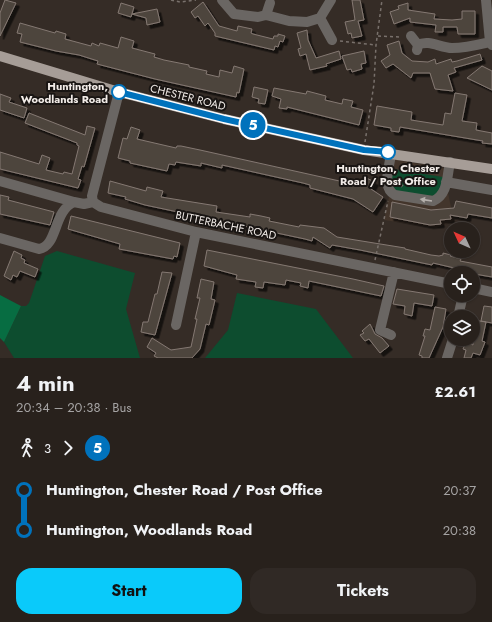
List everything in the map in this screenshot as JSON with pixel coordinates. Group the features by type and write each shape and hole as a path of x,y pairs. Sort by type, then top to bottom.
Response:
{"main road":[{"name":"CHESTER ROAD","path":"0,56 119,92 224,119 364,150 492,169"}],"street":[{"path":"222,0 234,14 258,17 266,15 290,21 307,22 320,18 331,0"},
{"path":"415,43 430,43 450,48 491,44 486,0"},
{"path":"266,15 270,3"},
{"path":"320,18 332,40"},
{"path":"93,202 92,196 119,92"},
{"path":"391,153 387,186 392,193 434,201 439,199 444,193 450,162"},
{"name":"BUTTERBACHE ROAD","path":"0,181 74,202 84,204 93,202 101,207 196,232 444,283"},
{"path":"446,182 492,190"},
{"path":"0,238 33,248 44,248 50,242 63,210 68,204 74,202"},
{"path":"176,325 196,232"},
{"path":"391,335 380,330 394,272"},
{"path":"480,289 492,292"},
{"path":"447,358 451,346"}],"path":[{"path":"171,0 180,2 196,0"},
{"path":"364,150 374,84 376,44 382,0"},
{"path":"378,36 389,35 415,43"},
{"path":"332,40 376,44"},
{"path":"373,268 392,193 427,159"}],"shaded area":[{"path":"387,158 453,170 448,193 454,221 444,222 444,225 436,228 384,220 390,192 383,186"}],"green space":[{"path":"393,169 443,177 441,187 435,196 398,193 391,184"},
{"path":"57,251 135,273 126,309 140,358 14,358 4,342 21,306 26,306 29,303 45,256"},
{"path":"237,293 316,309 353,358 205,358 228,330"},
{"path":"0,295 21,306 4,342 0,338"}],"building":[{"path":"5,0 16,3 0,36 0,13"},
{"path":"352,0 360,0 364,20 358,21 362,36 352,38 351,33 348,34 345,22 355,20"},
{"path":"203,2 219,26 237,31 238,26 252,29 251,33 253,34 273,39 274,36 278,36 278,34 285,36 283,42 280,41 278,47 275,46 274,50 215,36 215,33 208,23 205,26 198,16 195,18 191,12"},
{"path":"121,3 134,7 131,17 118,13"},
{"path":"408,3 408,10 435,14 434,19 462,19 462,11 475,11 475,34 458,34 457,27 443,27 443,32 435,32 436,25 410,22 410,18 394,24 390,12 399,9 398,6"},
{"path":"157,9 160,22 147,25 146,18 132,14"},
{"path":"20,23 55,33 56,31 66,34 65,39 91,46 92,43 99,46 100,43 118,48 121,37 134,41 132,48 155,54 154,57 189,65 189,67 207,71 206,74 219,77 220,70 232,73 234,66 244,69 239,93 237,92 236,97 155,79 97,64 98,61 79,55 20,42 22,34 17,33"},
{"path":"307,30 308,40 316,58 339,51 341,59 326,64 327,66 310,70 306,54 300,56 298,49 301,48 297,33"},
{"path":"399,41 402,53 412,61 428,62 435,59 436,64 451,59 452,62 457,61 480,54 482,60 454,68 456,72 448,75 453,91 435,89 430,73 413,73 411,78 393,64 386,68 381,61 390,55 387,45"},
{"path":"364,51 366,63 361,64 362,69 352,72 351,69 347,70 342,56"},
{"path":"482,66 492,71 492,90 467,78"},
{"path":"254,87 268,90 265,104 258,103 259,99 252,97"},
{"path":"274,88 306,94 307,91 326,96 325,100 342,104 343,99 353,101 351,107 363,110 359,125 287,107 287,109 279,108 281,99 272,96"},
{"path":"455,93 467,95 462,121 477,123 476,130 492,133 492,144 482,143 483,141 400,127 399,132 391,131 391,128 374,125 377,106 412,112 411,120 443,125 445,113 451,114"},
{"path":"0,94 11,98 9,102 27,108 24,118 0,110"},
{"path":"29,113 85,135 87,126 95,128 84,167 82,166 78,179 81,180 78,188 0,169 0,152 39,164 42,155 50,158 46,170 63,174 64,172 72,174 79,146 77,143 25,123"},
{"path":"131,127 140,130 137,139 176,148 177,146 181,146 353,184 354,179 362,182 364,177 375,182 371,189 383,197 373,212 353,199 310,188 310,185 222,165 222,168 201,163 201,166 176,162 175,165 169,164 167,171 130,163 130,161 118,158 123,138 127,139"},
{"path":"110,181 146,191 147,187 163,191 161,197 217,206 216,212 250,217 250,214 270,218 269,221 299,227 300,225 324,228 337,237 405,248 431,255 439,256 444,253 444,258 457,258 461,259 460,261 492,267 492,277 480,275 480,266 446,266 433,263 432,265 332,245 330,248 313,237 312,241 145,205 125,199 126,197 108,193"},
{"path":"0,195 9,197 8,200 54,212 50,225 0,214"},
{"path":"456,201 492,208 492,218 468,214 467,218 450,215 451,219 440,220 441,224 430,225 390,217 392,202 431,210 454,208"},
{"path":"71,216 180,243 177,257 174,256 173,259 119,249 120,244 68,229"},
{"path":"207,250 384,286 381,296 309,281 308,288 300,286 301,283 286,280 285,285 264,282 263,288 255,287 256,282 236,279 237,275 204,266"},
{"path":"14,251 22,255 21,258 25,260 24,263 38,269 35,277 20,271 17,277 13,275 11,280 4,276"},
{"path":"162,272 172,273 155,335 141,332 143,322 148,322"},
{"path":"201,279 214,282 211,299 215,300 209,325 206,324 200,349 192,358 158,358 154,356 156,353 147,347 152,338 171,350 191,347 197,319 195,319 200,298 197,298"},
{"path":"397,289 434,295 432,306 414,303 412,316 404,314 405,306 393,304"},
{"path":"484,306 492,307 492,323 481,321"},
{"path":"435,307 446,309 444,310 443,327 429,358 422,358 422,356 419,355 425,336 423,336 425,329 430,330"},
{"path":"480,321 486,322 482,341 485,342 480,355 473,353 471,358 464,358 466,350 463,349 464,346 480,346"},
{"path":"370,324 375,334 382,338 389,346 380,353 369,339 365,341 360,335 364,333 362,331"}],"bus line":[{"name":"5","path":"119,92 224,119 364,150 388,152"}],"place":[{"name":"Huntington, Woodlands Road","path":"119,92"},
{"name":"Huntington, Chester Road / Post Office","path":"388,152"}]}
